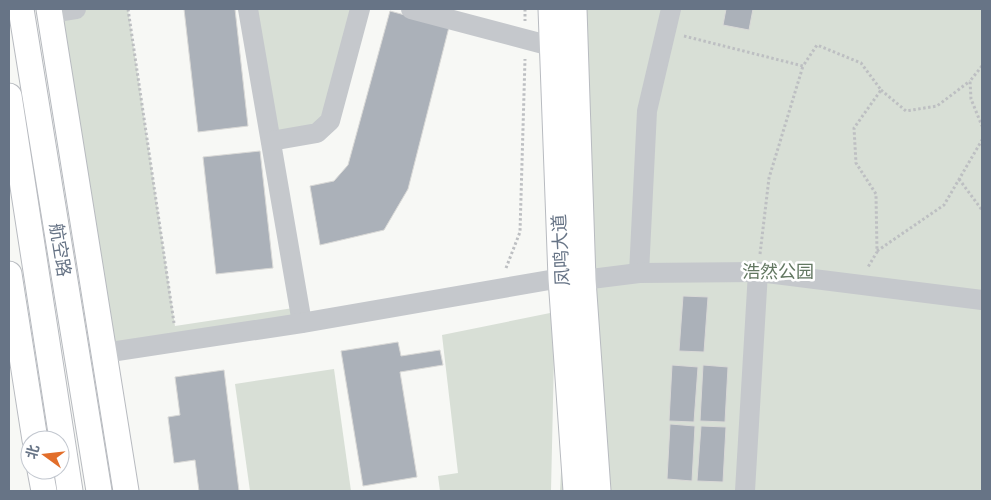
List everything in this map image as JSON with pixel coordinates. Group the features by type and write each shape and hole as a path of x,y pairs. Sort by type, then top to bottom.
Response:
{"main road":[{"name":"航空路","path":"21,9 99,491"},
{"name":"凤鸣大道","path":"551,9 551,46 572,279 598,491"},
{"name":"凤鸣大道","path":"574,9 572,279 576,491"},
{"name":"航空路","path":"49,11 126,491"},
{"path":"9,96 70,491"},
{"path":"9,274 33,430"}],"street":[{"path":"49,11 76,9"},
{"path":"248,9 302,323"},
{"path":"271,141 317,133 330,121 360,9"},
{"path":"411,9 551,46"},
{"path":"639,273 647,111 671,9"},
{"path":"104,353 572,279 639,273 758,272 982,300"},
{"path":"745,491 758,272"}],"path":[{"path":"128,9 175,326"},
{"path":"498,273 506,267 520,232 526,39 525,9"},
{"path":"666,31 803,66"},
{"path":"758,272 770,178 803,66 817,45 861,63 881,90 906,111 937,106 970,81 982,66"},
{"path":"970,81 971,99 982,126"},
{"path":"877,252 876,194 856,163 854,128 881,90"},
{"path":"858,284 877,252 944,205 982,140"},
{"path":"959,179 982,210"}],"green space":[{"path":"50,9 128,9 175,326 300,307 302,323 104,353"},
{"path":"248,9 360,9 330,121 271,141"},
{"name":"浩然公园","path":"577,9 982,9 982,491 560,491 569,323"},
{"path":"555,312 551,491 440,491 438,476 458,473 442,335"},
{"path":"334,369 351,491 250,491 235,384"}],"building":[{"path":"184,9 235,9 248,126 198,132"},
{"path":"726,9 753,9 749,30 723,25"},
{"path":"390,11 449,27 408,189 384,230 320,245 310,186 334,181 348,165"},
{"path":"260,151 273,268 216,274 203,157"},
{"path":"683,296 708,297 704,352 679,351"},
{"path":"398,342 401,356 440,350 443,365 400,372 417,477 363,486 341,351"},
{"path":"672,365 698,367 694,422 669,421"},
{"path":"703,365 728,367 725,422 700,421"},
{"path":"224,370 239,491 199,491 195,460 174,463 168,417 180,415 175,377"},
{"path":"670,424 695,426 692,481 667,479"},
{"path":"701,426 726,427 723,482 697,481"}]}
